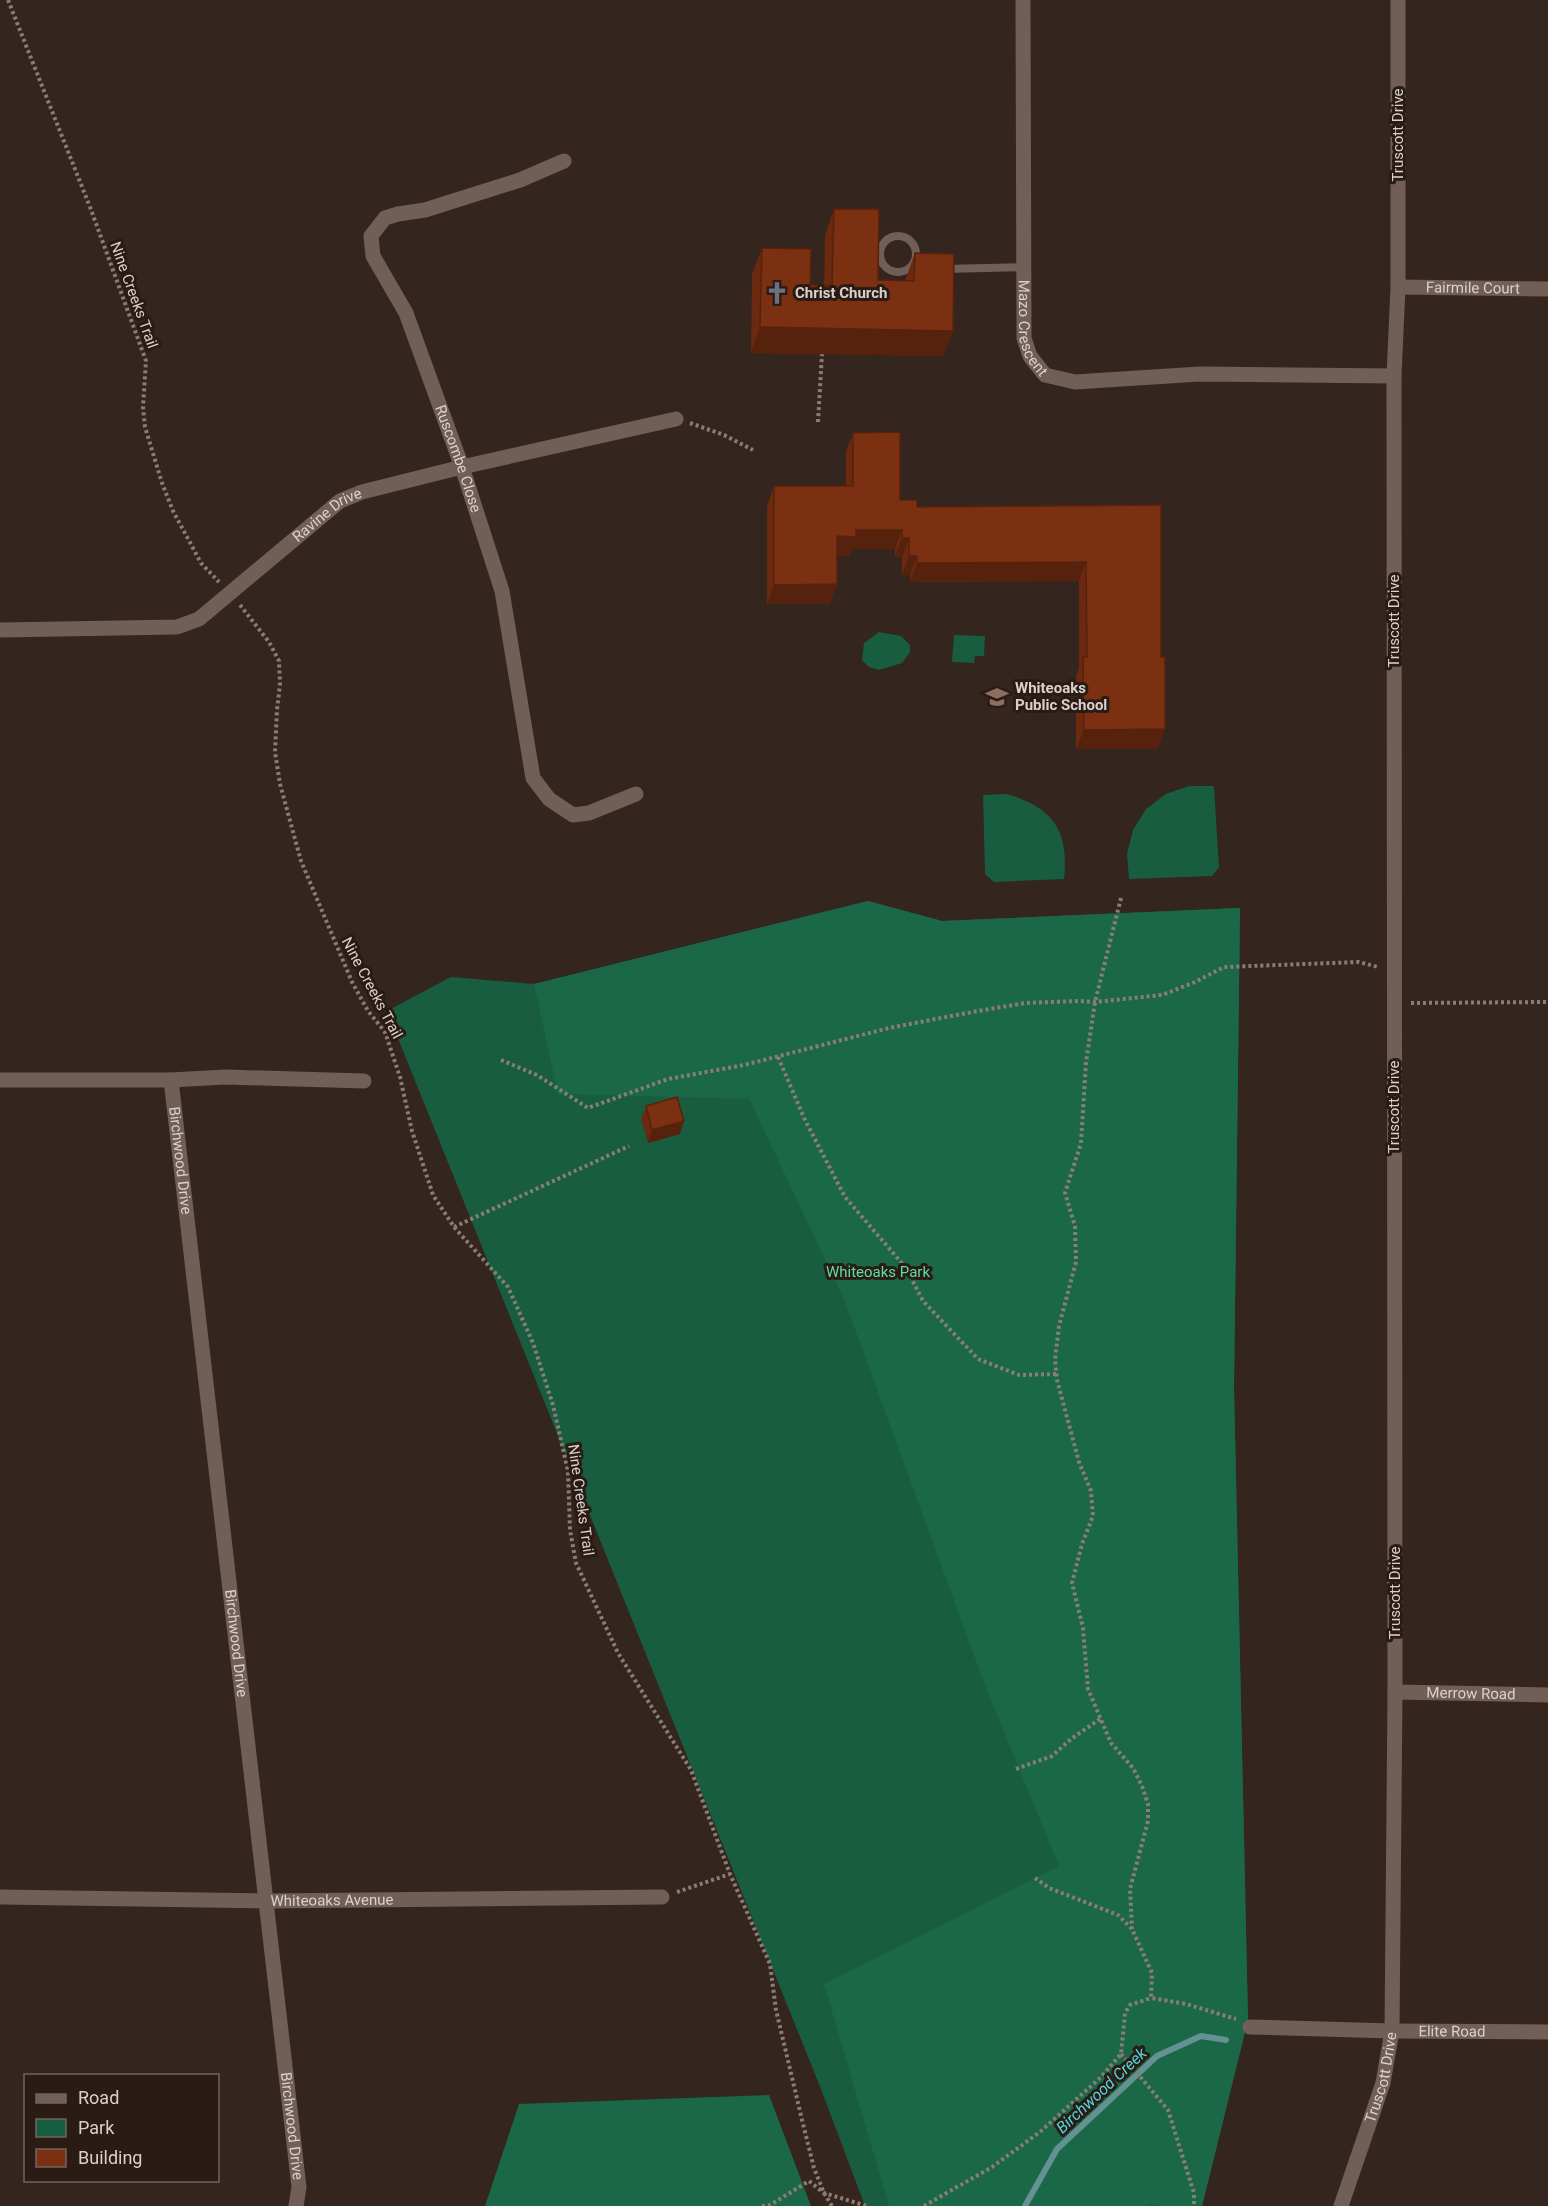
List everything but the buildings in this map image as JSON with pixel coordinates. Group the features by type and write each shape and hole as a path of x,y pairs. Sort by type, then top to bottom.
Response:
{"street":[{"name":"Mazo Crescent","path":"1023,0 1024,338 1030,356 1045,375 1075,382 1200,374 1394,376"},
{"name":"Truscott Drive","path":"1341,2206 1383,2083 1392,2031 1395,1692 1394,376 1398,287 1398,0"},
{"name":"Ruscombe Close","path":"564,160 520,180 425,210 385,218 371,236 373,256 406,313 462,467 502,591 533,778 549,799 573,815 589,813 636,794"},
{"name":"Fairmile Court","path":"1398,287 1548,289"},
{"name":"Ravine Drive","path":"0,630 177,627 199,619 340,501 362,492 462,467 676,419"},
{"path":"0,1080 171,1080 225,1077 364,1081"},
{"name":"Birchwood Drive","path":"171,1080 298,2187 296,2206"},
{"name":"Merrow Road","path":"1395,1692 1548,1695"},
{"name":"Whiteoaks Avenue","path":"0,1897 265,1900 662,1897"},
{"name":"Elite Road","path":"1250,2027 1548,2032"}],"lane":[{"path":"908,270 916,251 913,242 904,236 892,236 880,253 882,264 889,271 898,273 920,270"},
{"path":"931,269 1024,267"}],"path":[{"name":"Nine Creeks Trail","path":"9,0 90,207 146,361 145,427 173,512 201,563 229,592 268,642 279,661 280,684 275,752 280,784 301,861 352,982 368,1011 385,1032 400,1077 412,1131 433,1195 454,1227 508,1287 533,1343 552,1405 568,1471 570,1530 576,1563 618,1653 691,1770 730,1874 770,1964 776,2010 802,2124 814,2168 832,2206"},
{"path":"818,422 822,354"},
{"path":"676,419 724,435 753,450"},
{"path":"1121,898 1095,1002 1086,1062 1082,1143 1065,1193 1075,1226 1076,1262 1059,1326 1056,1360 1057,1374 1079,1462 1091,1491 1093,1516 1082,1544 1072,1583 1083,1628 1088,1689 1111,1743 1133,1768 1148,1804 1148,1821 1130,1889 1132,1929"},
{"path":"501,1060 537,1075 588,1108 668,1079 778,1057 889,1028 1013,1005 1095,1002 1162,996 1224,967 1239,966"},
{"path":"778,1057 805,1120 845,1197 906,1268 923,1301 978,1359 1019,1375 1057,1374"},
{"path":"454,1227 629,1146"},
{"path":"1016,1769 1052,1756 1071,1739 1100,1719"},
{"path":"662,1897 730,1874"},
{"path":"1035,1878 1049,1888 1118,1915 1132,1929 1152,1973 1150,1998"},
{"path":"924,2206 992,2167 1040,2132 1101,2077 1121,2054 1125,2013 1130,2005 1150,1998 1186,2004 1233,2018 1250,2027"},
{"path":"1121,2054 1168,2110 1194,2193 1194,2206"},
{"path":"762,2206 770,2205 809,2181 824,2193 867,2206"}],"green space":[{"path":"879,632 901,636 910,645 910,652 902,663 879,670 869,667 862,660 864,643"},
{"path":"954,635 985,636 984,656 975,656 974,663 952,662"},
{"path":"1189,786 1214,786 1219,867 1212,876 1129,879 1127,854 1133,830 1146,809 1166,794"},
{"path":"1007,794 1036,806 1055,824 1064,847 1064,879 994,882 985,874 983,795"},
{"name":"Whiteoaks Park","path":"868,901 942,921 1240,908 1234,1388 1248,2020 1202,2206 865,2206 821,2089 387,1011 451,977 534,984"},
{"name":"Whiteoaks Park","path":"868,901 942,921 1240,908 1234,1388 1248,2020 1202,2206 1148,2204 1147,2206 889,2206 824,1984 1059,1866 986,1688 844,1299 749,1099 558,1094 534,984"},
{"path":"769,2095 811,2206 485,2206 519,2104"}],"waterway":[{"name":"Birchwood Creek","path":"1025,2206 1057,2149 1157,2056 1201,2036 1226,2040"}],"place":[{"name":"Christ Church","path":"777,293"},
{"name":"Whiteoaks Public School","path":"997,697"}]}
